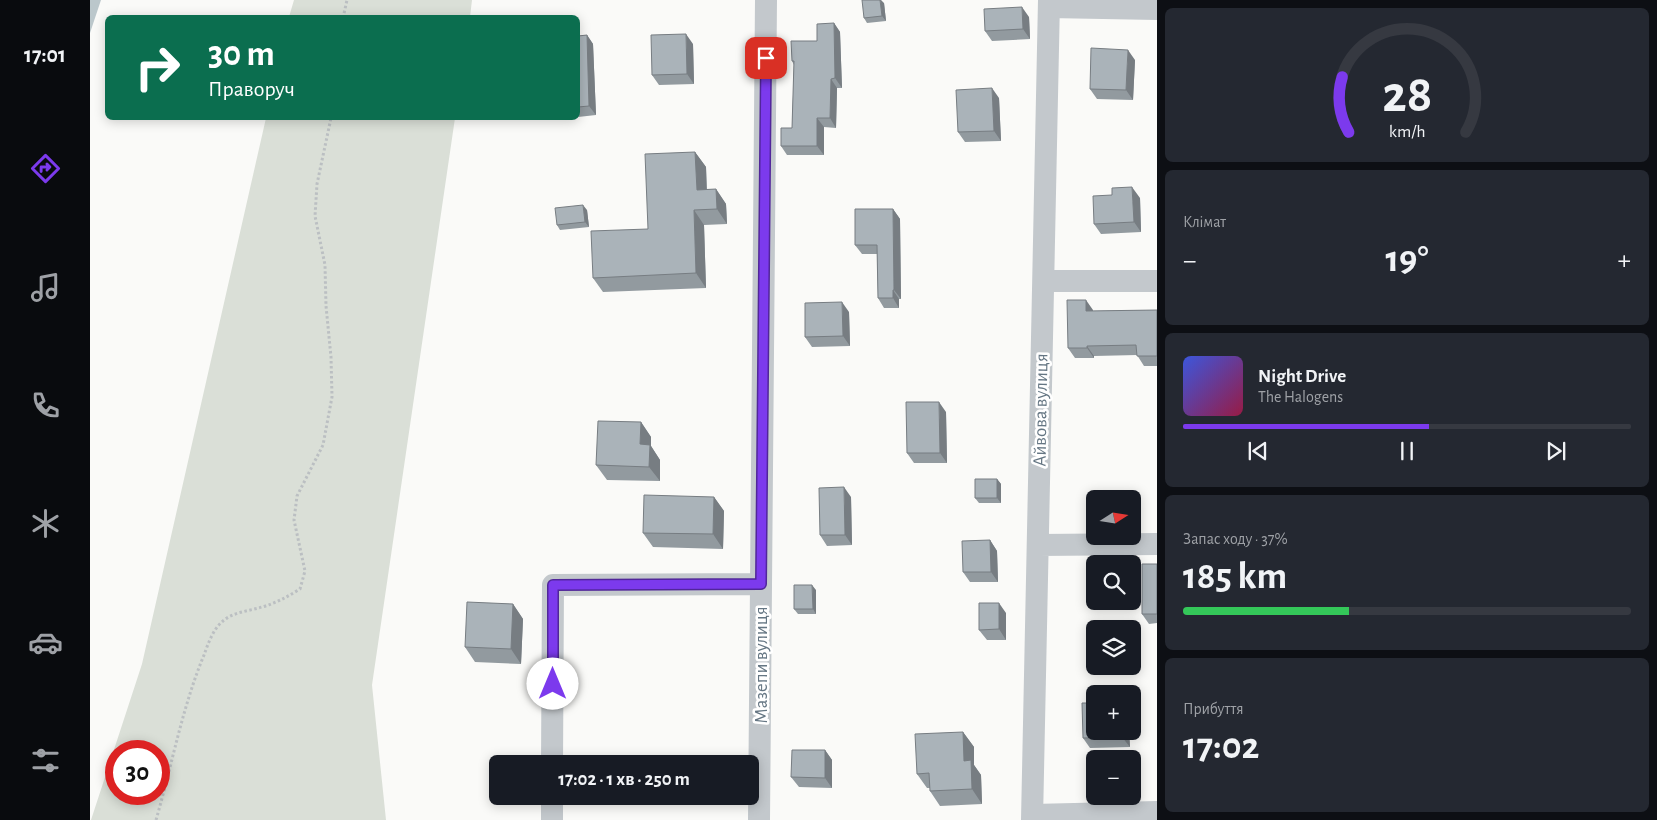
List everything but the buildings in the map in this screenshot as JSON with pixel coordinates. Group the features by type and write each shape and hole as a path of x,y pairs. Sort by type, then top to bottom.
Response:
{"street":[{"name":"Мазепи вулиця","path":"759,820 766,0"},
{"path":"1049,3 1157,9"},
{"name":"Айвова вулиця","path":"1032,818 1049,3"},
{"path":"1044,282 1157,281"},
{"path":"1038,545 1157,544"},
{"path":"552,755 553,585 761,584"},
{"path":"552,805 552,820"},
{"path":"1032,818 1157,812"}],"path":[{"path":"344,15 347,0"},
{"path":"156,820 180,727 198,669 210,640 222,622 236,614 283,600 300,589 304,571 294,520 297,496 323,445 332,397 325,265 316,216 317,184 331,120"}],"shaded area":[{"path":"90,0 101,0 90,33"},
{"path":"294,0 472,0 470,15 290,15"},
{"path":"266,120 455,120 372,685 386,820 91,820 105,777 105,805 170,805 170,740 117,740 142,664"}],"route":[{"path":"553,684 553,585 761,584 766,58"}]}
